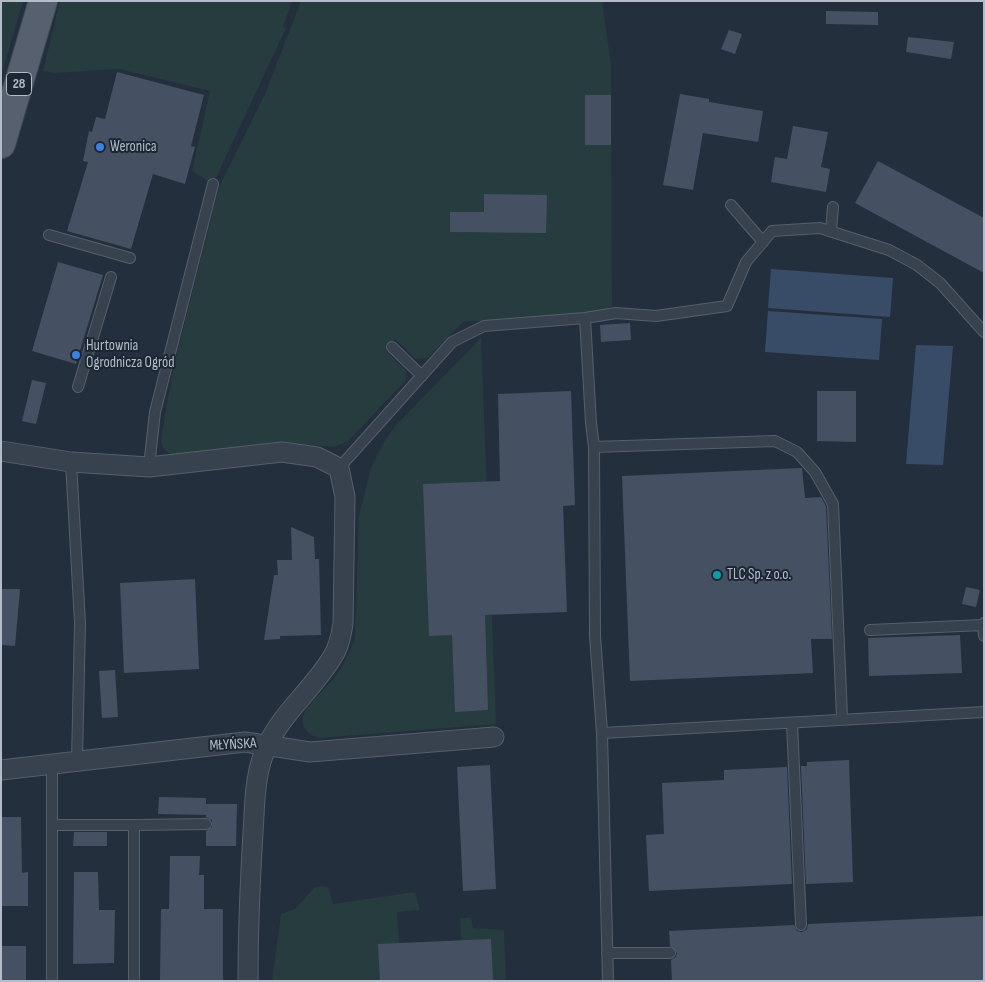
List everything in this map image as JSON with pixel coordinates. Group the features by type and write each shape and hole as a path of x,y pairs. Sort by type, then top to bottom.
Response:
{"main road":[{"name":"28","path":"1,144 43,1"}],"street":[{"path":"4,453 71,462 149,467 282,452 318,457 339,468 344,497 343,624 334,656 295,702 268,744 256,779 248,913 248,981"},
{"name":"MŁYŃSKA","path":"1,770 245,742 268,744 310,752 494,737"}],"lane":[{"path":"149,467 154,412 213,184"},
{"path":"731,206 763,242"},
{"path":"831,231 833,207"},
{"path":"339,468 452,342 484,326 585,318 616,313 656,316 727,306 746,262 772,231 820,228 890,250 917,266 940,283 984,332"},
{"path":"49,235 130,258"},
{"path":"78,387 111,277"},
{"path":"585,318 594,447 595,636 602,733 608,981"},
{"path":"392,347 422,376"},
{"path":"594,447 775,441 797,452 814,472 833,504 842,718"},
{"path":"71,462 80,623 77,761"},
{"path":"870,630 983,624 984,636"},
{"path":"602,733 842,718 984,712"},
{"path":"792,722 801,924"},
{"path":"52,764 52,981"},
{"path":"52,824 206,824"},
{"path":"134,825 134,981"},
{"path":"607,953 670,953"}],"green space":[{"path":"1,1 23,1 1,76"},
{"path":"60,1 292,1 283,26 286,28 213,184 192,171 210,91 119,69 56,73 43,71"},
{"path":"301,1 602,1 611,65 612,306 601,310 564,316 517,320 464,321 427,358 416,359 395,339 387,352 406,371 406,380 348,441 334,447 276,442 172,456 163,448 161,439 174,365 219,187 265,94"},
{"path":"481,338 496,724 315,737 304,726 304,714 309,705 338,673 355,639 359,515 371,468 384,442 396,425"},
{"path":"315,887 328,887 333,904 415,892 420,910 397,912 402,981 272,981 281,914 295,909"},
{"path":"460,918 471,918 473,928 504,930 506,981 464,981"}],"water":[{"path":"771,269 893,278 890,317 768,308"},
{"path":"768,311 882,319 879,360 765,352"},
{"path":"916,345 953,346 943,465 906,464"}],"building":[{"path":"826,11 878,12 878,25 826,24"},
{"path":"729,30 742,34 735,54 721,49"},
{"path":"908,37 954,42 951,59 906,52"},
{"path":"117,72 204,95 191,146 195,147 185,184 153,174 131,249 67,231 88,162 83,161 89,131 92,132 96,117 105,119"},
{"path":"680,94 709,99 709,102 763,111 758,142 703,133 693,190 663,185"},
{"path":"585,95 611,95 611,145 585,145"},
{"path":"793,126 828,132 821,167 830,169 826,192 771,182 775,157 787,159"},
{"path":"878,161 984,218 984,273 855,203"},
{"path":"484,194 547,195 546,233 450,232 450,212 484,212"},
{"path":"58,262 103,275 76,364 32,351"},
{"path":"630,323 631,340 601,342 600,325"},
{"path":"32,380 46,383 36,424 22,421"},
{"path":"571,391 575,505 563,506 567,612 485,615 488,710 455,712 452,635 429,636 423,484 500,481 498,394"},
{"path":"817,391 856,391 856,442 817,441"},
{"name":"TLC Sp. z o.o.","path":"802,468 805,498 821,497 826,506 832,639 811,639 813,673 630,681 622,476"},
{"path":"291,527 314,537 315,559 319,559 321,635 280,636 280,639 264,640 274,575 278,575 277,560 292,560"},
{"path":"195,579 199,669 124,673 120,583"},
{"path":"966,587 980,590 976,607 962,604"},
{"path":"1,589 20,589 15,646 1,645"},
{"path":"960,635 962,673 869,676 868,638"},
{"path":"115,670 118,717 102,718 99,671"},
{"path":"849,760 853,882 806,884 801,766 807,766 807,762"},
{"path":"490,765 496,889 463,891 457,767"},
{"path":"787,767 792,884 649,891 646,835 664,834 662,783 724,780 724,770"},
{"path":"159,797 206,798 206,804 237,804 236,846 206,846 206,831 212,827 212,820 206,817 206,815 158,814"},
{"path":"1,817 21,817 22,873 28,872 28,906 1,906"},
{"path":"74,832 107,832 107,846 73,846"},
{"path":"170,856 200,856 199,875 204,875 204,909 223,909 223,981 160,981 161,909 169,909"},
{"path":"74,872 98,872 99,910 115,910 114,963 73,964"},
{"path":"984,916 984,981 672,981 671,960 676,957 677,953 670,946 669,931 794,925 797,931 802,932 807,929 808,924"},
{"path":"491,939 493,981 380,981 378,944"},
{"path":"1,946 26,946 26,981 1,981"}],"place":[{"name":"Weronica","path":"100,147"},
{"name":"Hurtownia Ogrodnicza Ogród","path":"76,355"},
{"name":"TLC Sp. z o.o.","path":"717,575"}]}
